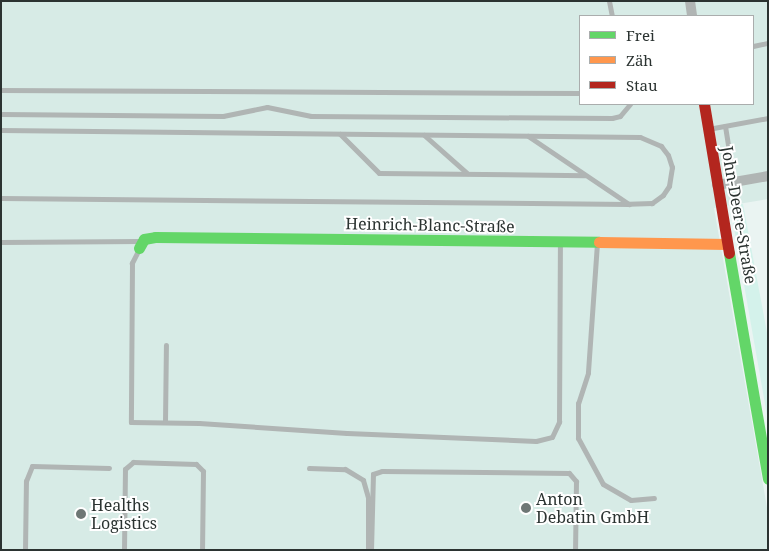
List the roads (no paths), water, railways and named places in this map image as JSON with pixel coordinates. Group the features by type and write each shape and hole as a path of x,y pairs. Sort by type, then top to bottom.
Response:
{"street":[{"path":"690,1 692,15"},
{"name":"John-Deere-Straße","path":"704,105 768,479"},
{"path":"717,185 768,176"},
{"name":"Heinrich-Blanc-Straße","path":"141,245 155,237 727,244"}],"lane":[{"path":"609,1 612,15"},
{"path":"754,46 767,43"},
{"path":"1,90 579,93"},
{"path":"1,114 223,116 267,107 312,116 612,118 620,116 629,105"},
{"path":"708,129 768,118"},
{"path":"725,126 734,182"},
{"path":"1,131 640,137 661,146 668,155 672,167 669,186 652,203 1,198"},
{"path":"340,134 379,173 585,175"},
{"path":"424,135 467,174"},
{"path":"528,136 629,204"},
{"path":"1,242 141,245 132,263 131,422 165,422 536,441 552,437 559,422 560,243"},
{"path":"597,243 598,264 588,373 578,403 578,438 603,484 631,500 654,498"},
{"path":"165,422 166,345"},
{"path":"124,550 125,470 132,462 196,464 203,471 202,550"},
{"path":"25,550 26,481 32,466 109,468"},
{"path":"309,468 345,469 363,480 368,498 369,550"},
{"path":"369,550 373,474 382,471 569,472 576,481 575,550"}],"place":[{"name":"Anton Debatin GmbH","path":"526,508"},
{"name":"Healths Logistics","path":"81,514"}]}
